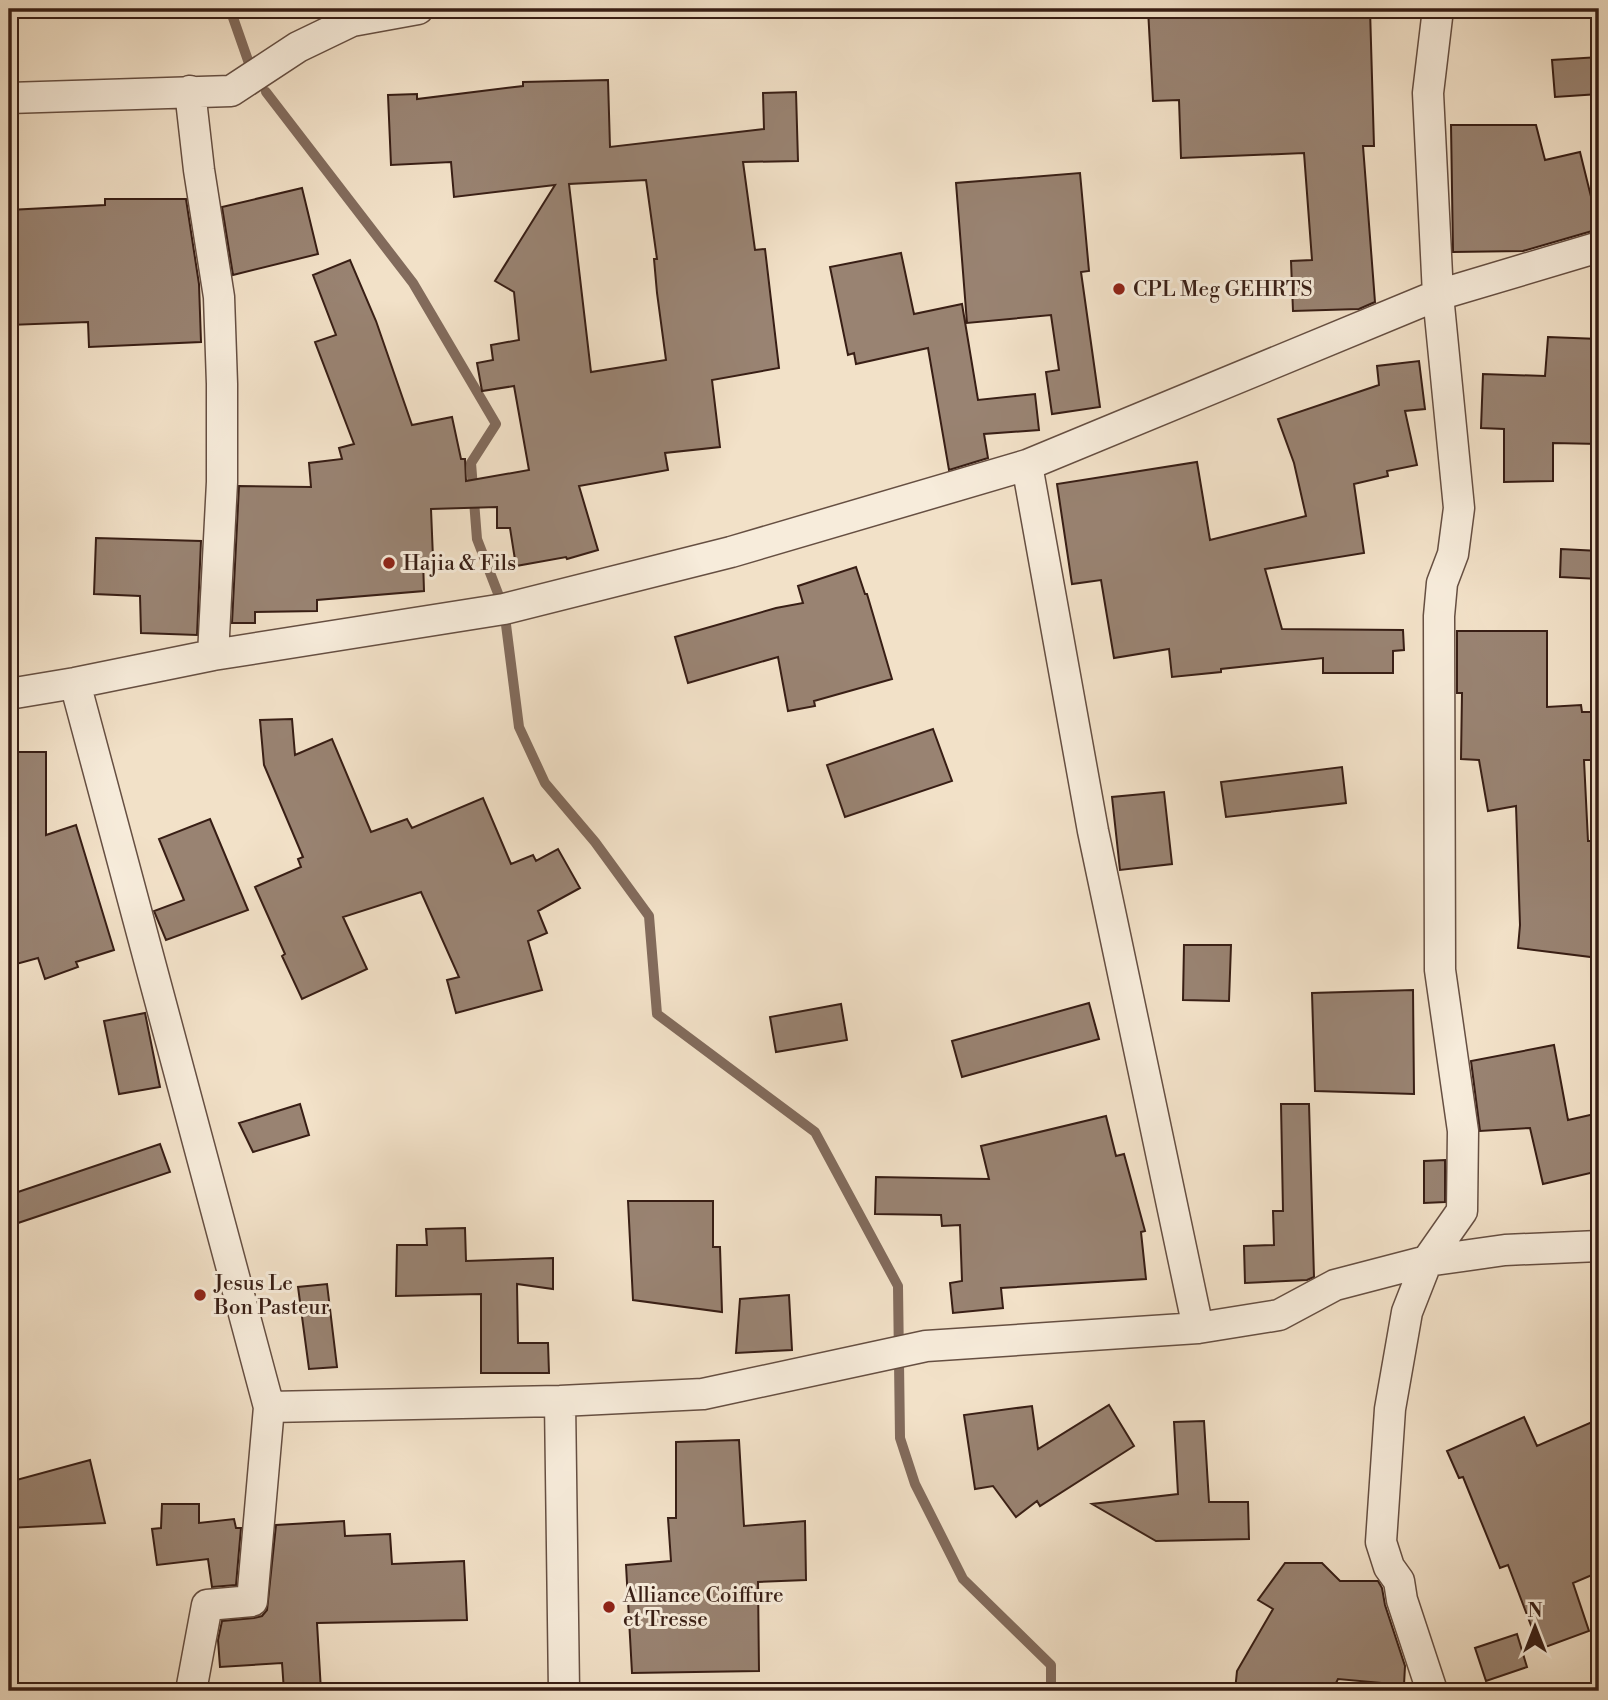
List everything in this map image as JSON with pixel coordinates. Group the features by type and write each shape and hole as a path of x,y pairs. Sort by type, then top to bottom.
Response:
{"street":[{"path":"9,98 231,91 298,47 352,21 418,9"},
{"path":"1432,1691 1402,1600 1399,1581 1389,1567 1381,1542 1390,1409 1407,1312 1427,1261 1462,1211 1463,1131 1440,970 1439,615 1442,583 1453,554 1459,508 1437,295 1429,93 1438,9"},
{"path":"190,91 219,297 222,482 213,654"},
{"path":"9,694 213,654 504,609 731,552 1027,465 1437,295 1599,247"},
{"path":"1027,465 1093,831 1198,1328"},
{"path":"75,683 269,1407 252,1601 207,1605 191,1691"},
{"path":"269,1407 560,1401 704,1394 926,1346 1198,1328 1279,1315 1335,1285 1427,1261 1505,1250 1599,1246"},
{"path":"560,1401 564,1691"}],"building":[{"path":"1148,9 1370,9 1374,146 1363,146 1375,302 1359,309 1293,311 1291,261 1312,260 1304,153 1181,158 1179,100 1153,101"},
{"path":"1599,57 1599,94 1555,97 1552,60"},
{"path":"608,80 610,147 764,129 763,93 796,92 798,161 743,162 755,250 765,249 779,368 712,380 720,447 665,453 668,470 579,486 598,550 567,559 566,557 516,566 510,528 497,528 497,507 431,509 433,558 423,559 424,591 317,600 317,611 255,612 255,623 232,623 239,486 311,487 309,463 342,459 339,448 354,444 315,342 336,335 313,275 350,260 376,321 412,425 452,417 461,459 465,459 466,481 529,470 514,386 482,391 477,363 493,360 491,345 519,340 514,292 495,281 555,185 454,197 451,162 391,165 388,95 417,94 417,99 523,86 523,82","holes":["646,180 657,259 654,259 657,293 666,360 591,372 569,184"]},
{"path":"1451,125 1536,125 1545,160 1580,152 1599,229 1523,251 1453,252"},
{"path":"1080,173 1089,271 1081,272 1100,407 1052,414 1046,372 1059,370 1051,315 967,323 956,183"},
{"path":"302,188 318,254 233,275 222,207"},
{"path":"105,199 186,199 199,284 201,342 89,347 88,322 9,325 9,210 105,205"},
{"path":"901,253 914,314 962,304 978,400 1035,394 1039,430 984,434 988,458 949,470 928,348 856,364 854,353 848,355 830,267"},
{"path":"1548,337 1599,339 1599,444 1553,443 1553,481 1504,482 1504,429 1481,428 1483,374 1545,376"},
{"path":"1419,361 1425,409 1405,411 1417,465 1387,471 1388,476 1354,484 1364,553 1265,569 1282,629 1403,630 1404,650 1393,651 1393,673 1323,673 1323,658 1172,677 1169,649 1114,658 1101,580 1072,584 1057,484 1197,462 1210,540 1306,516 1294,463 1278,419 1379,385 1377,366"},
{"path":"96,538 201,541 197,635 141,633 140,596 94,594"},
{"path":"1561,549 1599,551 1599,579 1560,577"},
{"path":"856,567 867,594 892,679 814,701 815,706 788,711 778,657 688,683 675,637 803,603 798,586"},
{"path":"1457,631 1547,631 1547,707 1581,705 1582,712 1599,712 1599,760 1584,760 1588,841 1593,841 1599,958 1518,948 1520,925 1516,806 1488,811 1479,760 1461,759 1462,693 1457,693"},
{"path":"292,719 295,755 332,739 371,832 407,819 412,828 483,798 511,864 533,855 536,861 558,849 580,888 538,911 547,933 528,941 542,990 456,1013 447,980 459,977 421,892 343,917 367,969 302,999 255,887 301,867 298,859 303,857 264,765 260,720"},
{"path":"933,729 952,781 845,817 827,765"},
{"path":"9,752 46,752 46,835 76,825 114,950 76,962 78,967 45,979 38,958 9,966"},
{"path":"1342,767 1346,803 1226,817 1221,782"},
{"path":"1164,792 1172,864 1120,870 1112,797"},
{"path":"210,819 248,910 166,940 154,911 184,900 159,839"},
{"path":"1184,945 1231,945 1229,1001 1183,1000"},
{"path":"1413,990 1414,1094 1315,1091 1312,993"},
{"path":"1089,1003 1099,1039 962,1077 952,1041"},
{"path":"841,1004 847,1040 776,1052 770,1017"},
{"path":"145,1013 160,1087 119,1094 104,1021"},
{"path":"1554,1045 1568,1120 1599,1113 1599,1171 1543,1184 1530,1128 1480,1131 1471,1061"},
{"path":"300,1104 309,1135 253,1152 239,1123"},
{"path":"1281,1104 1309,1104 1314,1277 1307,1280 1245,1283 1244,1246 1274,1245 1273,1211 1283,1211"},
{"path":"1106,1116 1116,1156 1124,1154 1145,1231 1141,1232 1146,1279 1001,1288 1003,1308 953,1313 950,1283 962,1281 960,1225 942,1226 941,1215 875,1214 876,1177 989,1179 981,1146"},
{"path":"160,1144 170,1172 9,1226 9,1195"},
{"path":"1445,1160 1445,1202 1424,1203 1424,1161"},
{"path":"628,1201 713,1201 713,1247 720,1247 722,1312 633,1300"},
{"path":"465,1228 466,1261 553,1258 553,1289 517,1284 518,1343 548,1343 549,1373 481,1373 481,1294 396,1296 397,1245 427,1245 426,1229"},
{"path":"327,1284 337,1367 309,1369 298,1287"},
{"path":"789,1295 792,1350 736,1353 740,1299"},
{"path":"1109,1405 1134,1446 1040,1506 1037,1501 1016,1517 993,1486 975,1489 964,1415 1032,1406 1038,1449"},
{"path":"1524,1417 1537,1446 1599,1419 1599,1572 1573,1583 1589,1631 1540,1649 1508,1565 1500,1568 1463,1477 1459,1478 1447,1451"},
{"path":"1204,1421 1209,1502 1248,1502 1249,1539 1156,1541 1092,1504 1178,1494 1174,1422"},
{"path":"739,1440 744,1526 805,1521 806,1580 758,1582 759,1671 632,1673 626,1565 671,1561 668,1518 676,1518 676,1442"},
{"path":"90,1460 105,1523 9,1528 9,1482"},
{"path":"162,1504 199,1504 199,1523 234,1519 236,1528 241,1528 236,1585 212,1587 208,1559 157,1565 152,1529 161,1528"},
{"path":"344,1521 345,1536 390,1534 392,1564 464,1561 467,1620 317,1623 321,1691 284,1691 282,1663 220,1667 218,1640 222,1621 254,1618 262,1616 267,1610 276,1525"},
{"path":"1285,1563 1322,1563 1340,1581 1378,1581 1405,1666 1404,1685 1338,1679 1332,1691 1235,1691 1237,1671 1273,1609 1258,1600"},
{"path":"1517,1634 1527,1667 1486,1681 1475,1648"}],"waterway":[{"path":"230,9 251,69"},
{"path":"266,92 413,283 496,424 471,463 477,539 504,609 519,727 545,783 595,842 649,916 657,1014 815,1132 898,1286 900,1438 915,1484 963,1579 1051,1665 1051,1691"}],"place":[{"name":"CPL Meg GEHRTS","path":"1119,289"},
{"name":"Hajia & Fils","path":"389,563"},
{"name":"Jesus Le Bon Pasteur","path":"200,1295"},
{"name":"Alliance Coiffure et Tresse","path":"609,1607"}]}
